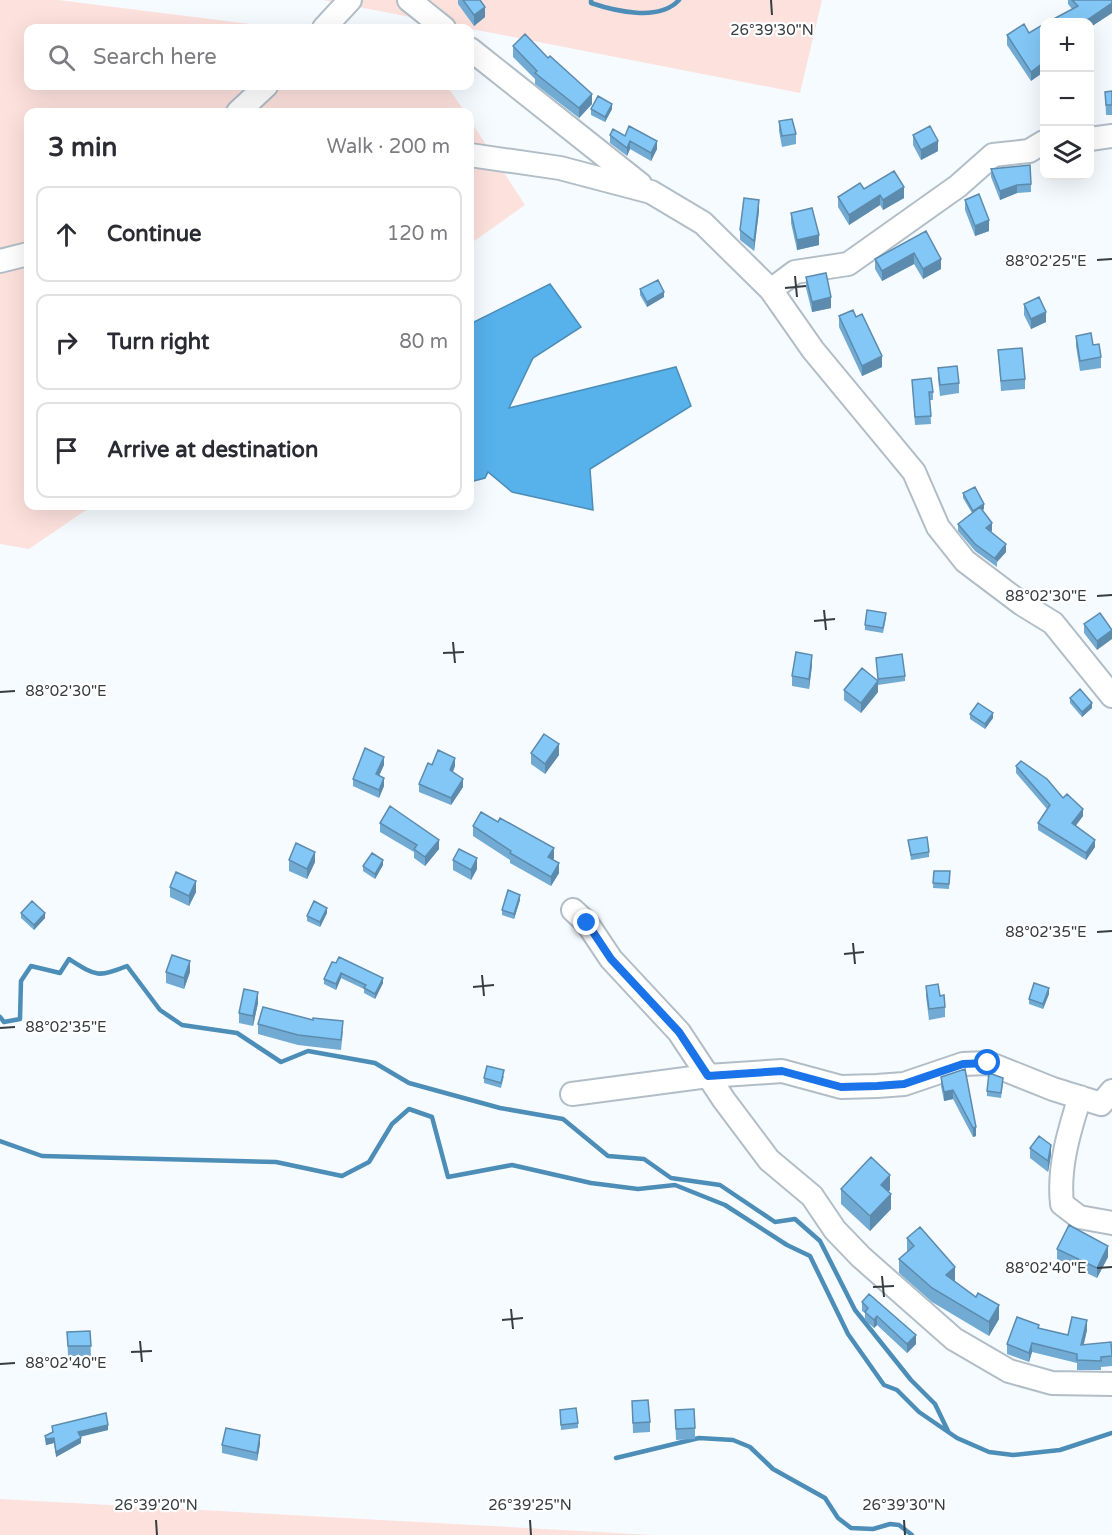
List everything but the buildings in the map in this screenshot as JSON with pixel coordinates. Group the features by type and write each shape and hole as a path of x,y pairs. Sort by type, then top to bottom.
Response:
{"street":[{"path":"328,24 350,0"},
{"path":"409,0 439,24"},
{"path":"474,52 651,192 703,223 771,290 813,350 914,472 938,527 965,561 1022,604 1053,623 1112,696"},
{"path":"242,108 262,90"},
{"path":"1094,138 1112,136"},
{"path":"771,290 795,272 848,264 958,186 993,155 1029,151 1040,144"},
{"path":"474,156 560,168 651,192"},
{"path":"0,261 24,255"},
{"path":"573,910 587,923 611,959 679,1032 769,1160 812,1196 834,1230 861,1257 954,1339 1009,1371 1030,1377 1052,1383 1112,1384"},
{"path":"572,1094 708,1076 782,1071 841,1087 904,1084 963,1064 988,1063 1101,1104 1112,1091"},
{"path":"1080,1096 1071,1123 1060,1182 1062,1204 1078,1217 1112,1223"}],"shaded area":[{"path":"0,0 58,0 250,24 24,24 24,90 450,90 462,108 24,108 24,510 86,510 29,549 0,544"},
{"path":"323,0 822,0 800,93 474,29 474,24 446,24"},
{"path":"474,126 525,205 474,241"},
{"path":"0,1499 653,1535 0,1535"}],"water":[{"path":"550,284 581,327 533,358 509,408 676,367 691,406 590,469 593,510 512,492 488,472 485,478 474,481 474,322"}],"waterway":[{"path":"591,0 591,3 601,6 636,13 660,11 679,0"},
{"path":"0,1017 4,1022 20,1019 21,981 31,966 60,973 69,959 91,972 103,974 127,966 160,1010 182,1025 237,1033 281,1062 308,1051 375,1063 409,1083 500,1108 563,1119 608,1156 644,1159 671,1178 720,1185 775,1222 795,1219 820,1241 855,1310 911,1380 935,1404 948,1431"},
{"path":"0,1141 42,1156 276,1162 342,1176 369,1162 392,1124 409,1109 432,1117 448,1177 512,1165 591,1183 638,1189 675,1185 725,1205 787,1245 810,1256 848,1334 884,1385 897,1390 919,1412 957,1438 989,1452 1013,1455 1060,1450 1112,1433"},
{"path":"616,1458 699,1438 733,1440 750,1447 773,1469 825,1498 838,1518 851,1528 873,1529 890,1524 899,1525 912,1535"}],"route":[{"path":"587,923 611,959 679,1032 708,1076 782,1071 841,1087 877,1086 904,1084 963,1064 988,1063"}]}
